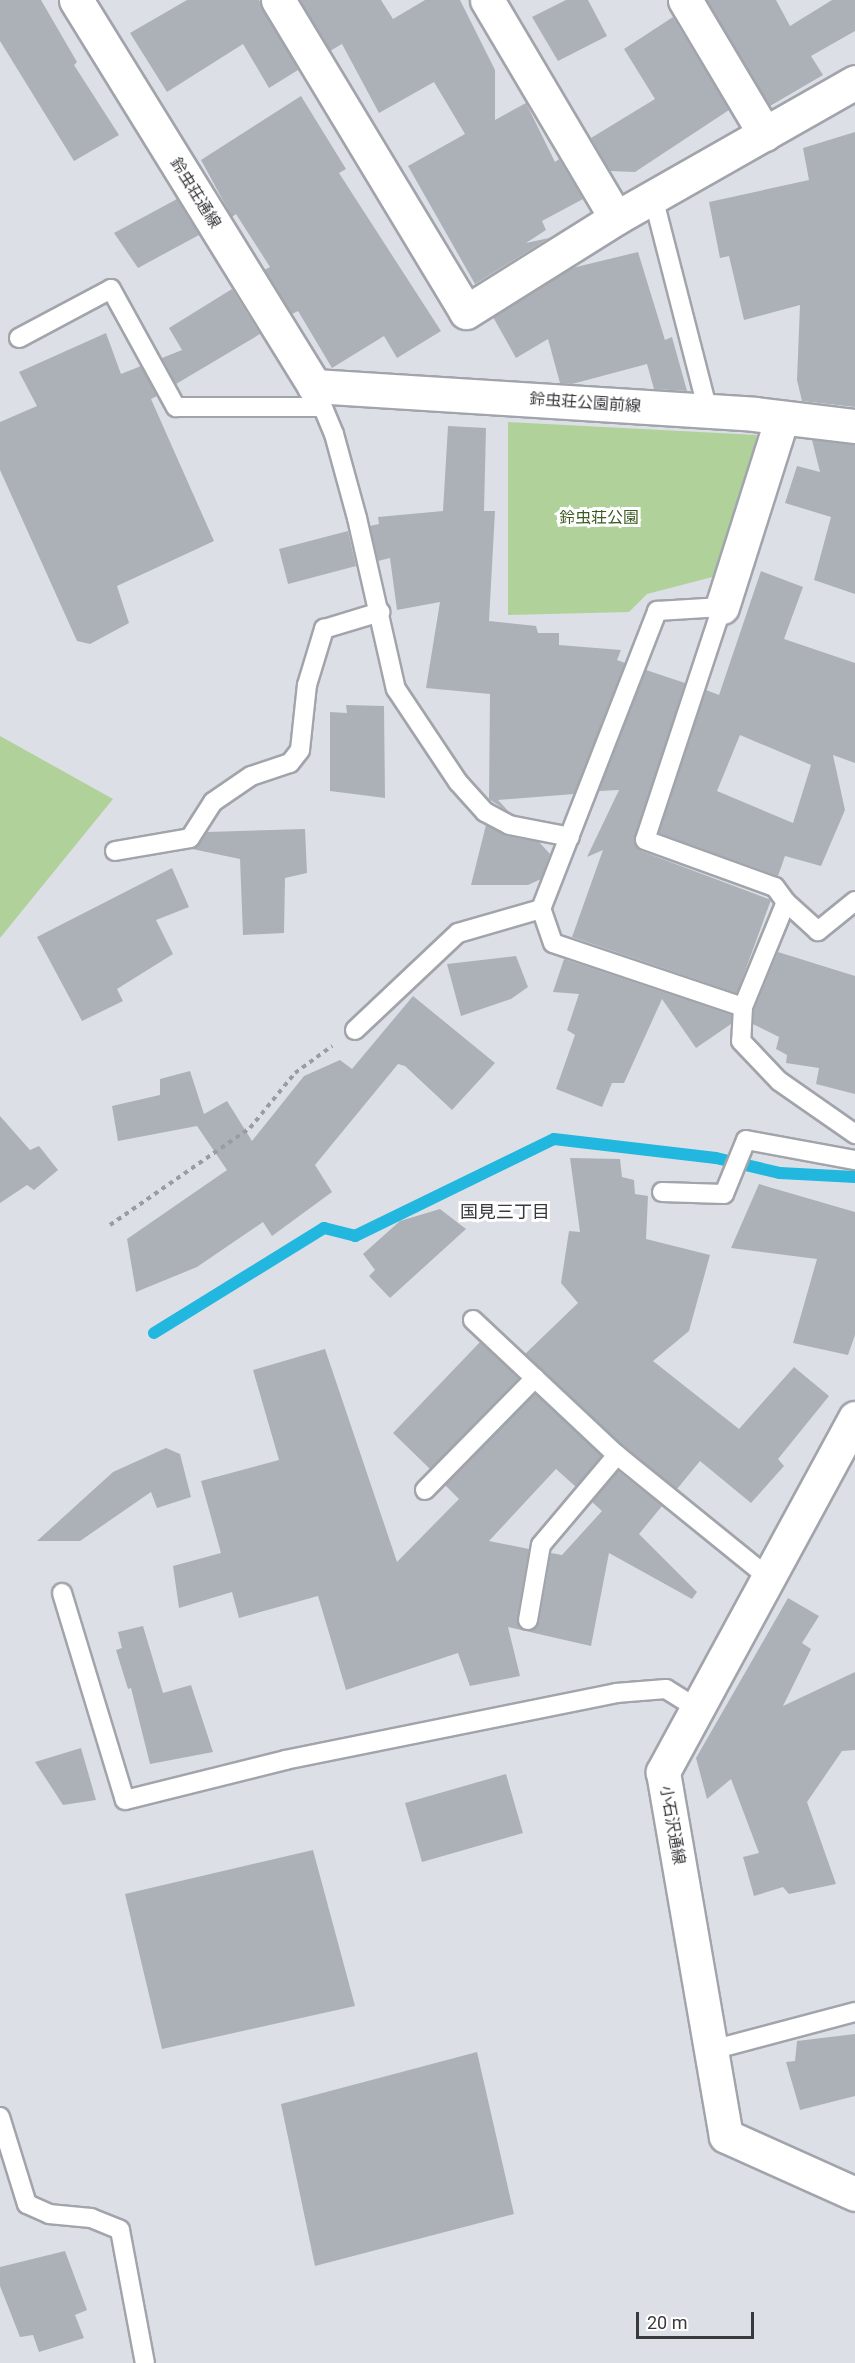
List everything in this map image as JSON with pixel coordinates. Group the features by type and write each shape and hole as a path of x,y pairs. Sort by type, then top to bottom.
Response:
{"street":[{"name":"鈴虫荘通線","path":"76,0 317,397"},
{"path":"278,0 466,312 616,218 855,82"},
{"path":"487,0 616,218"},
{"path":"685,0 765,134"},
{"name":"鈴虫荘公園前線","path":"317,397 708,411 855,426"},
{"path":"722,607 782,418"},
{"name":"小石沢通線","path":"855,1418 663,1772 726,2136 855,2194"}],"lane":[{"path":"653,197 708,411"},
{"path":"19,338 111,289 176,407 317,397 334,434 380,612 396,689 458,782 485,812 509,825 570,837"},
{"path":"743,1007 553,943 541,909 657,611 722,607 645,840 775,887 786,902 818,931 855,901"},
{"path":"115,851 190,838 213,802 251,776 290,763 300,750 307,685 324,629 380,612"},
{"path":"786,902 743,1007 741,1041 779,1081 855,1134"},
{"path":"355,1030 458,933 541,909"},
{"path":"662,1192 724,1194 746,1140 855,1160"},
{"path":"473,1320 617,1455 769,1578"},
{"path":"425,1490 535,1378"},
{"path":"528,1620 541,1545 617,1455"},
{"path":"62,1593 125,1800 285,1760 616,1693 666,1689 698,1709"},
{"path":"712,2050 855,2012"},
{"path":"0,2117 27,2204 49,2214 91,2218 120,2230 145,2363"}],"path":[{"path":"110,1225 250,1128 296,1073 355,1030"}],"green space":[{"name":"鈴虫荘公園","path":"508,422 757,435 724,574 647,594 629,612 508,615"},
{"path":"0,736 113,799 0,938"}],"building":[{"path":"0,0 41,0 77,62 74,65 119,135 74,161 0,41"},
{"path":"187,0 259,0 298,70 269,88 243,44 167,92 130,33"},
{"path":"300,0 381,0 393,19 425,0 460,0 495,70 495,120 526,103 555,162 559,159 583,199 542,221 546,230 526,243 549,238 475,284 408,166 465,134 434,82 379,113 342,44 330,51"},
{"path":"566,0 588,0 607,36 558,61 532,17"},
{"path":"707,0 776,0 790,26 832,0 855,0 855,31 811,56 823,75 770,106"},
{"path":"673,17 729,110 635,172 610,171 591,138 655,99 624,49"},
{"path":"301,96 346,169 339,173 441,331 397,358 384,336 332,368 298,311 292,314 264,270 270,267 236,214 232,217 201,160"},
{"path":"855,132 855,407 802,401 797,380 800,305 744,320 729,256 720,258 709,202 809,180 803,148"},
{"path":"177,199 199,235 138,268 114,233"},
{"path":"638,252 665,340 672,337 687,391 654,389 647,364 572,384 560,383 548,339 516,358 493,317 572,268"},
{"path":"232,289 260,334 176,384 162,358 182,350 169,328"},
{"path":"106,333 121,374 141,366 157,396 151,399 214,541 117,586 129,623 90,644 77,641 0,470 0,422 37,406 19,372"},
{"path":"448,426 486,428 484,511 495,511 489,621 536,626 538,633 559,633 559,645 621,650 617,660 625,663 574,794 498,800 510,813 489,799 490,694 426,688 440,602 397,610 390,558 378,561 370,526 379,524 378,517 443,511"},
{"path":"812,440 855,444 855,594 814,580 831,517 785,503 797,466 820,472"},
{"path":"348,531 356,566 288,584 279,549"},
{"path":"761,571 803,587 784,639 855,663 855,763 833,755 845,810 821,866 785,856 778,876 659,833 706,690 719,695","holes":["740,735 811,765 793,823 717,791"]},
{"path":"646,670 685,683 634,843 641,851 771,900 737,993 572,937 603,850 587,857 619,790 599,791"},
{"path":"346,705 384,706 385,798 330,791 330,712 347,713"},
{"path":"486,825 507,836 539,842 550,854 541,879 528,885 471,885"},
{"path":"305,829 307,873 285,878 284,933 243,935 240,859 192,849 207,832"},
{"path":"172,868 189,907 156,920 173,954 117,989 123,1001 82,1021 37,937"},
{"path":"778,952 855,976 855,1094 816,1084 819,1068 786,1063 787,1055 776,1049 779,1037 753,1024 754,1010"},
{"path":"516,956 528,987 511,999 461,1016 447,964"},
{"path":"564,959 731,1015 731,1024 696,1048 662,999 624,1083 612,1083 602,1107 556,1089 575,1035 567,1030 579,994 553,992"},
{"path":"413,996 495,1063 452,1110 405,1066 398,1064 315,1165 332,1192 272,1236 263,1222 197,1267 136,1292 127,1239 227,1170 197,1126 118,1141 112,1106 160,1095 160,1079 190,1071 204,1114 227,1101 252,1141 304,1076 340,1060 352,1069"},
{"path":"0,1116 30,1150 39,1146 58,1170 34,1190 27,1185 0,1203"},
{"path":"570,1158 620,1159 622,1177 634,1180 635,1194 648,1196 646,1239 710,1255 689,1331 653,1361 739,1429 794,1367 829,1396 778,1459 784,1466 751,1503 700,1461 677,1489 624,1447 525,1354 578,1303 561,1283 569,1231 580,1232"},
{"path":"759,1184 855,1212 855,1335 848,1355 793,1343 817,1259 731,1248"},
{"path":"440,1209 466,1229 390,1298 369,1276 375,1270 363,1254 400,1221"},
{"path":"480,1342 519,1378 430,1469 393,1433"},
{"path":"325,1349 397,1562 459,1499 445,1485 535,1394 602,1456 576,1487 556,1469 489,1541 529,1549 517,1618 520,1628 531,1631 539,1622 551,1553 562,1555 602,1511 592,1502 618,1471 662,1506 639,1534 697,1592 692,1599 609,1553 591,1646 508,1627 520,1676 470,1686 458,1653 346,1690 318,1596 239,1618 232,1592 179,1608 173,1566 221,1553 201,1481 279,1460 253,1370"},
{"path":"166,1448 180,1454 191,1497 157,1508 151,1492 80,1541 37,1541 113,1472"},
{"path":"788,1598 819,1616 802,1643 811,1649 783,1706 855,1672 855,1750 842,1751 807,1802 836,1884 789,1894 783,1887 754,1896 743,1857 759,1853 731,1779 707,1799 696,1758"},
{"path":"143,1626 163,1693 191,1685 213,1752 150,1764 131,1688 128,1689 116,1650 122,1648 118,1632"},
{"path":"81,1748 96,1800 63,1805 35,1762"},
{"path":"506,1774 523,1833 422,1862 405,1803"},
{"path":"313,1850 355,2006 162,2049 125,1894"},
{"path":"855,2034 855,2096 800,2110 786,2062 795,2061 797,2041"},
{"path":"477,2052 514,2214 315,2266 281,2104"},
{"path":"65,2251 87,2310 75,2315 84,2338 39,2352 33,2335 20,2337 0,2286 0,2267"}],"waterway":[{"path":"154,1333 324,1228 355,1236 554,1139 716,1158 780,1173 855,1177"}],"district":[{"name":"国見三丁目","path":"505,1212"}]}
